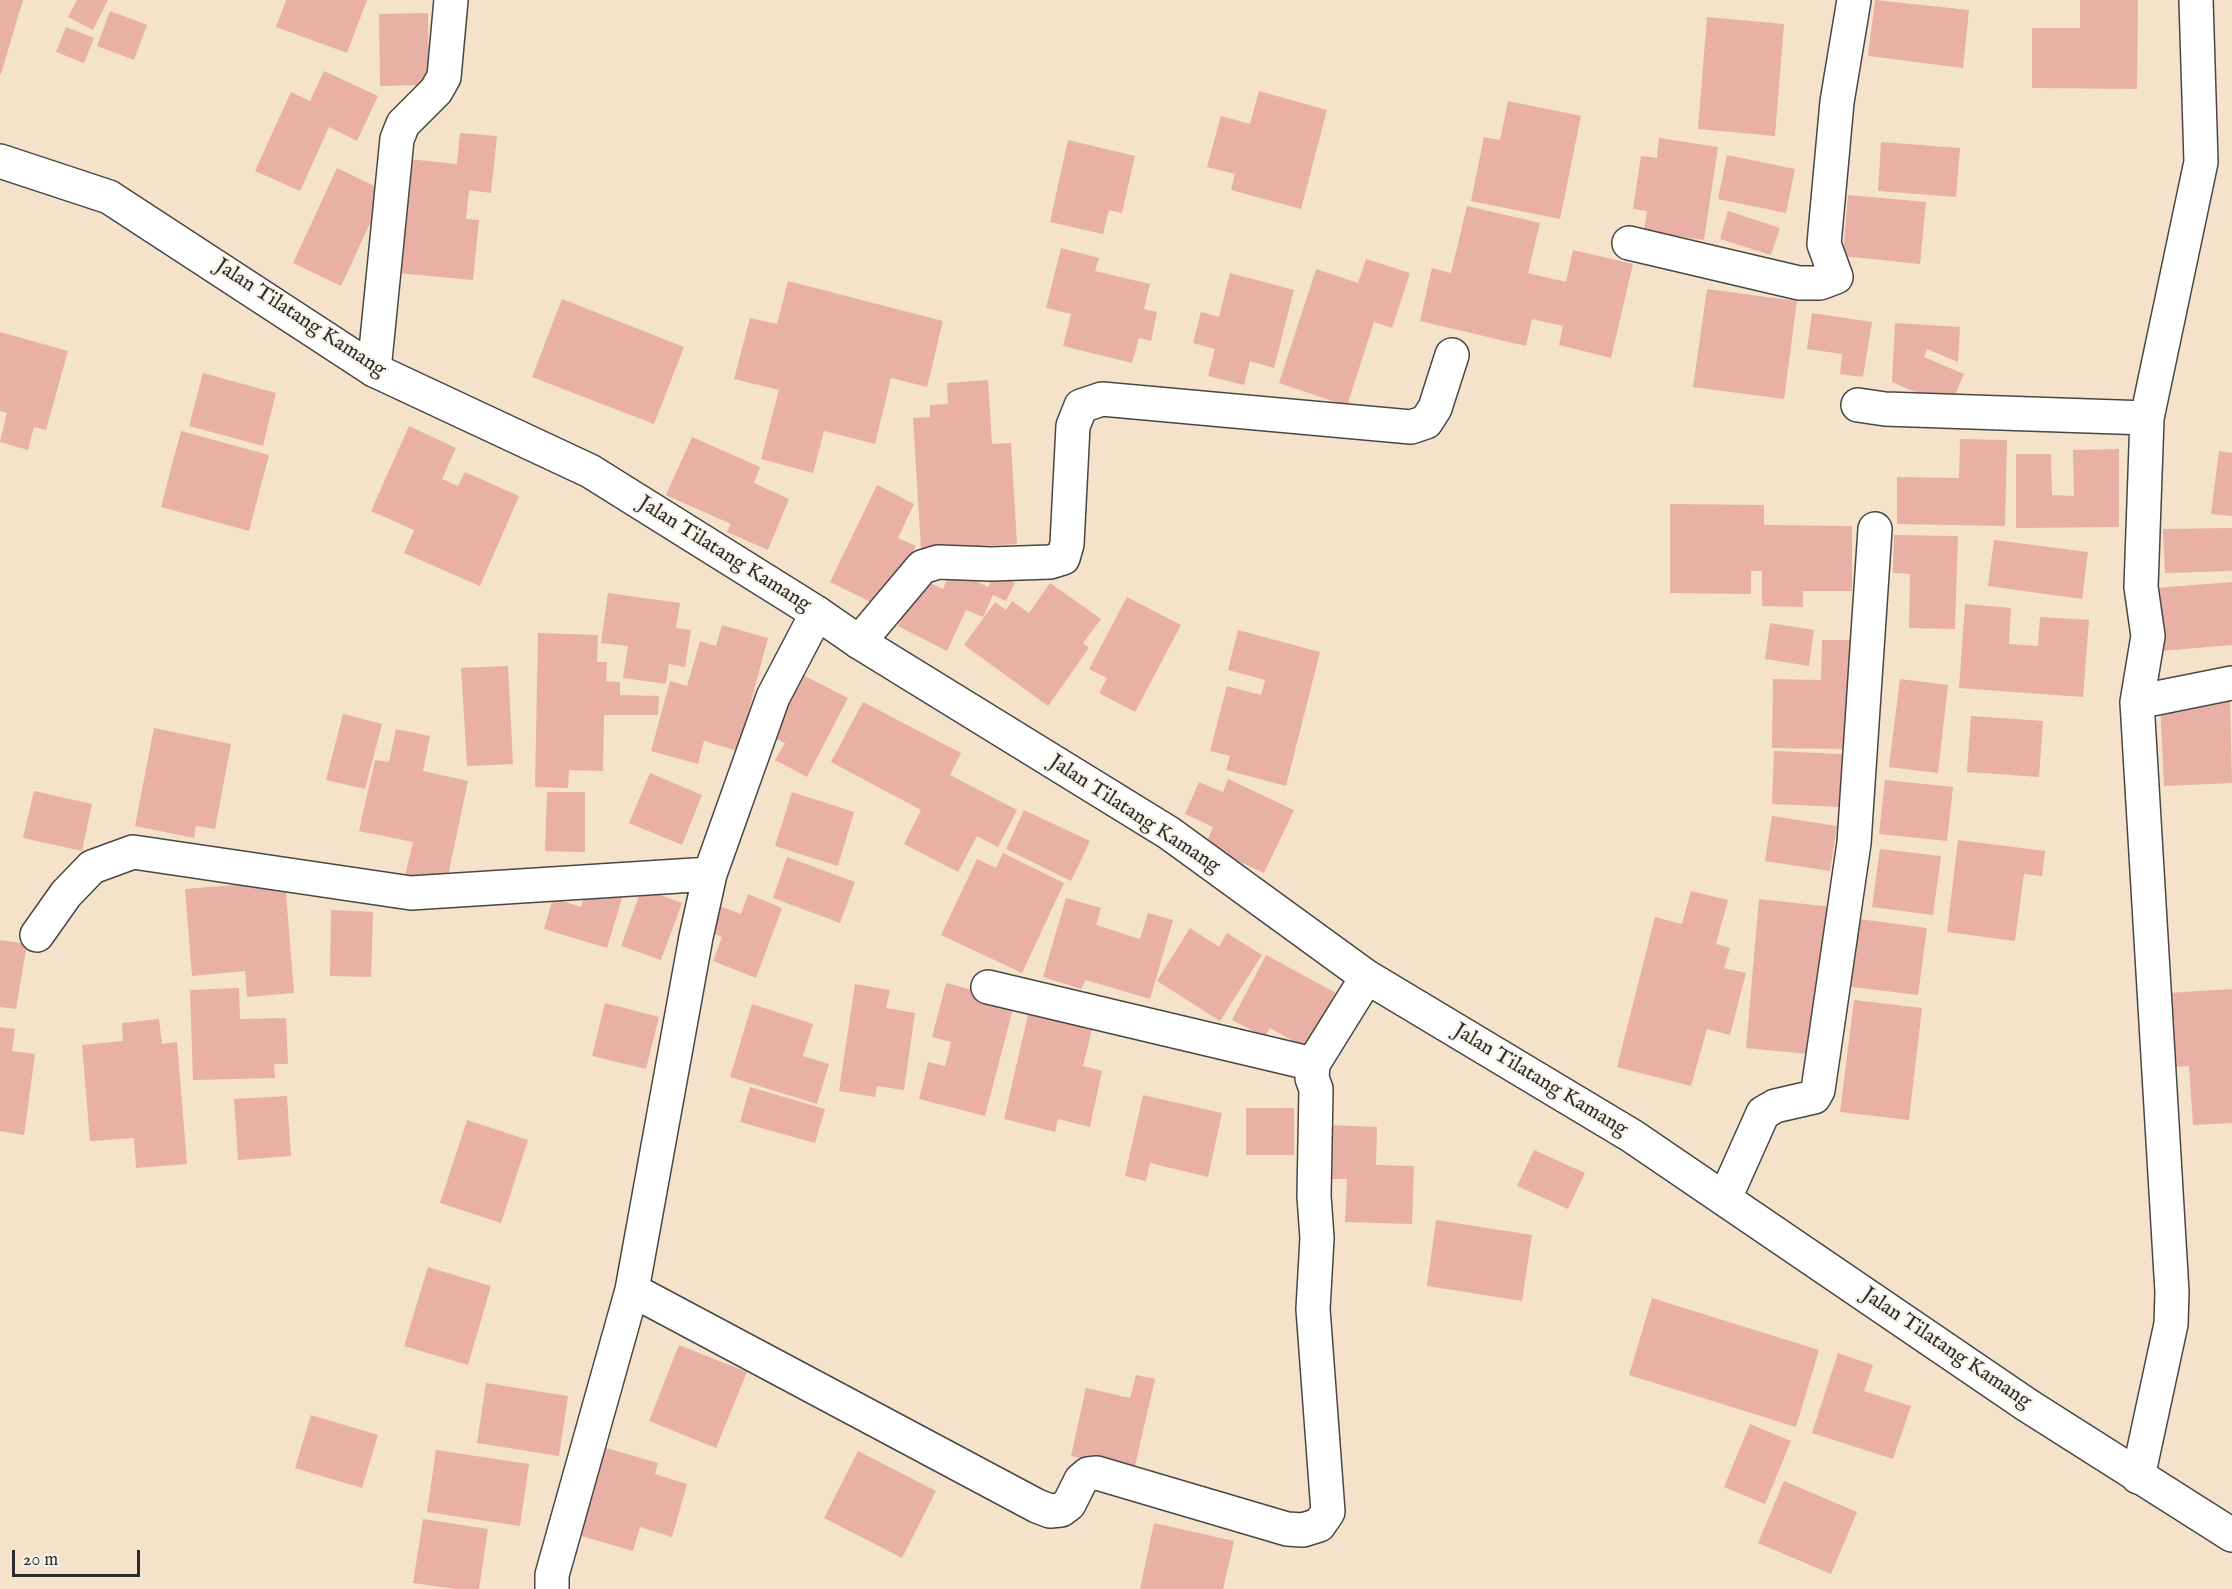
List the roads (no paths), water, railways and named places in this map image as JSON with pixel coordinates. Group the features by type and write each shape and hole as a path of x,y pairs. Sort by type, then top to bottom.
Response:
{"street":[{"path":"374,370 397,138 403,123 436,91 444,77 450,0"},
{"path":"1629,243 1799,283 1820,283 1836,277 1824,244 1837,102 1854,0"},
{"path":"2138,1477 2171,1324 2172,1292 2137,702 2148,636 2141,588 2147,418 2201,162 2196,0"},
{"name":"Jalan Tilatang Kamang","path":"0,161 109,197 374,370 590,471 817,613 859,642 1168,833 1367,977 1632,1136 2027,1404 2232,1535"},
{"path":"859,642 922,567 938,562 1015,564 1050,562 1064,558 1067,544 1073,426 1081,406 1101,399 1411,427 1426,423 1435,408 1452,355"},
{"path":"1858,405 1885,409 2147,418"},
{"path":"1725,1198 1763,1113 1775,1106 1814,1097 1818,1090 1854,843 1875,529"},
{"path":"552,1589 552,1575 632,1290 696,936 710,874 773,697 817,613"},
{"path":"2137,702 2232,683"},
{"path":"37,935 66,894 92,867 133,852 411,893 710,874"},
{"path":"632,1290 1050,1511 1061,1510 1069,1504 1081,1480 1088,1474 1097,1473 1287,1529 1319,1525 1328,1512 1312,1309 1317,1238 1314,1196 1316,1089 1312,1077 1313,1064 1367,977"},
{"path":"988,987 1313,1064"}]}
